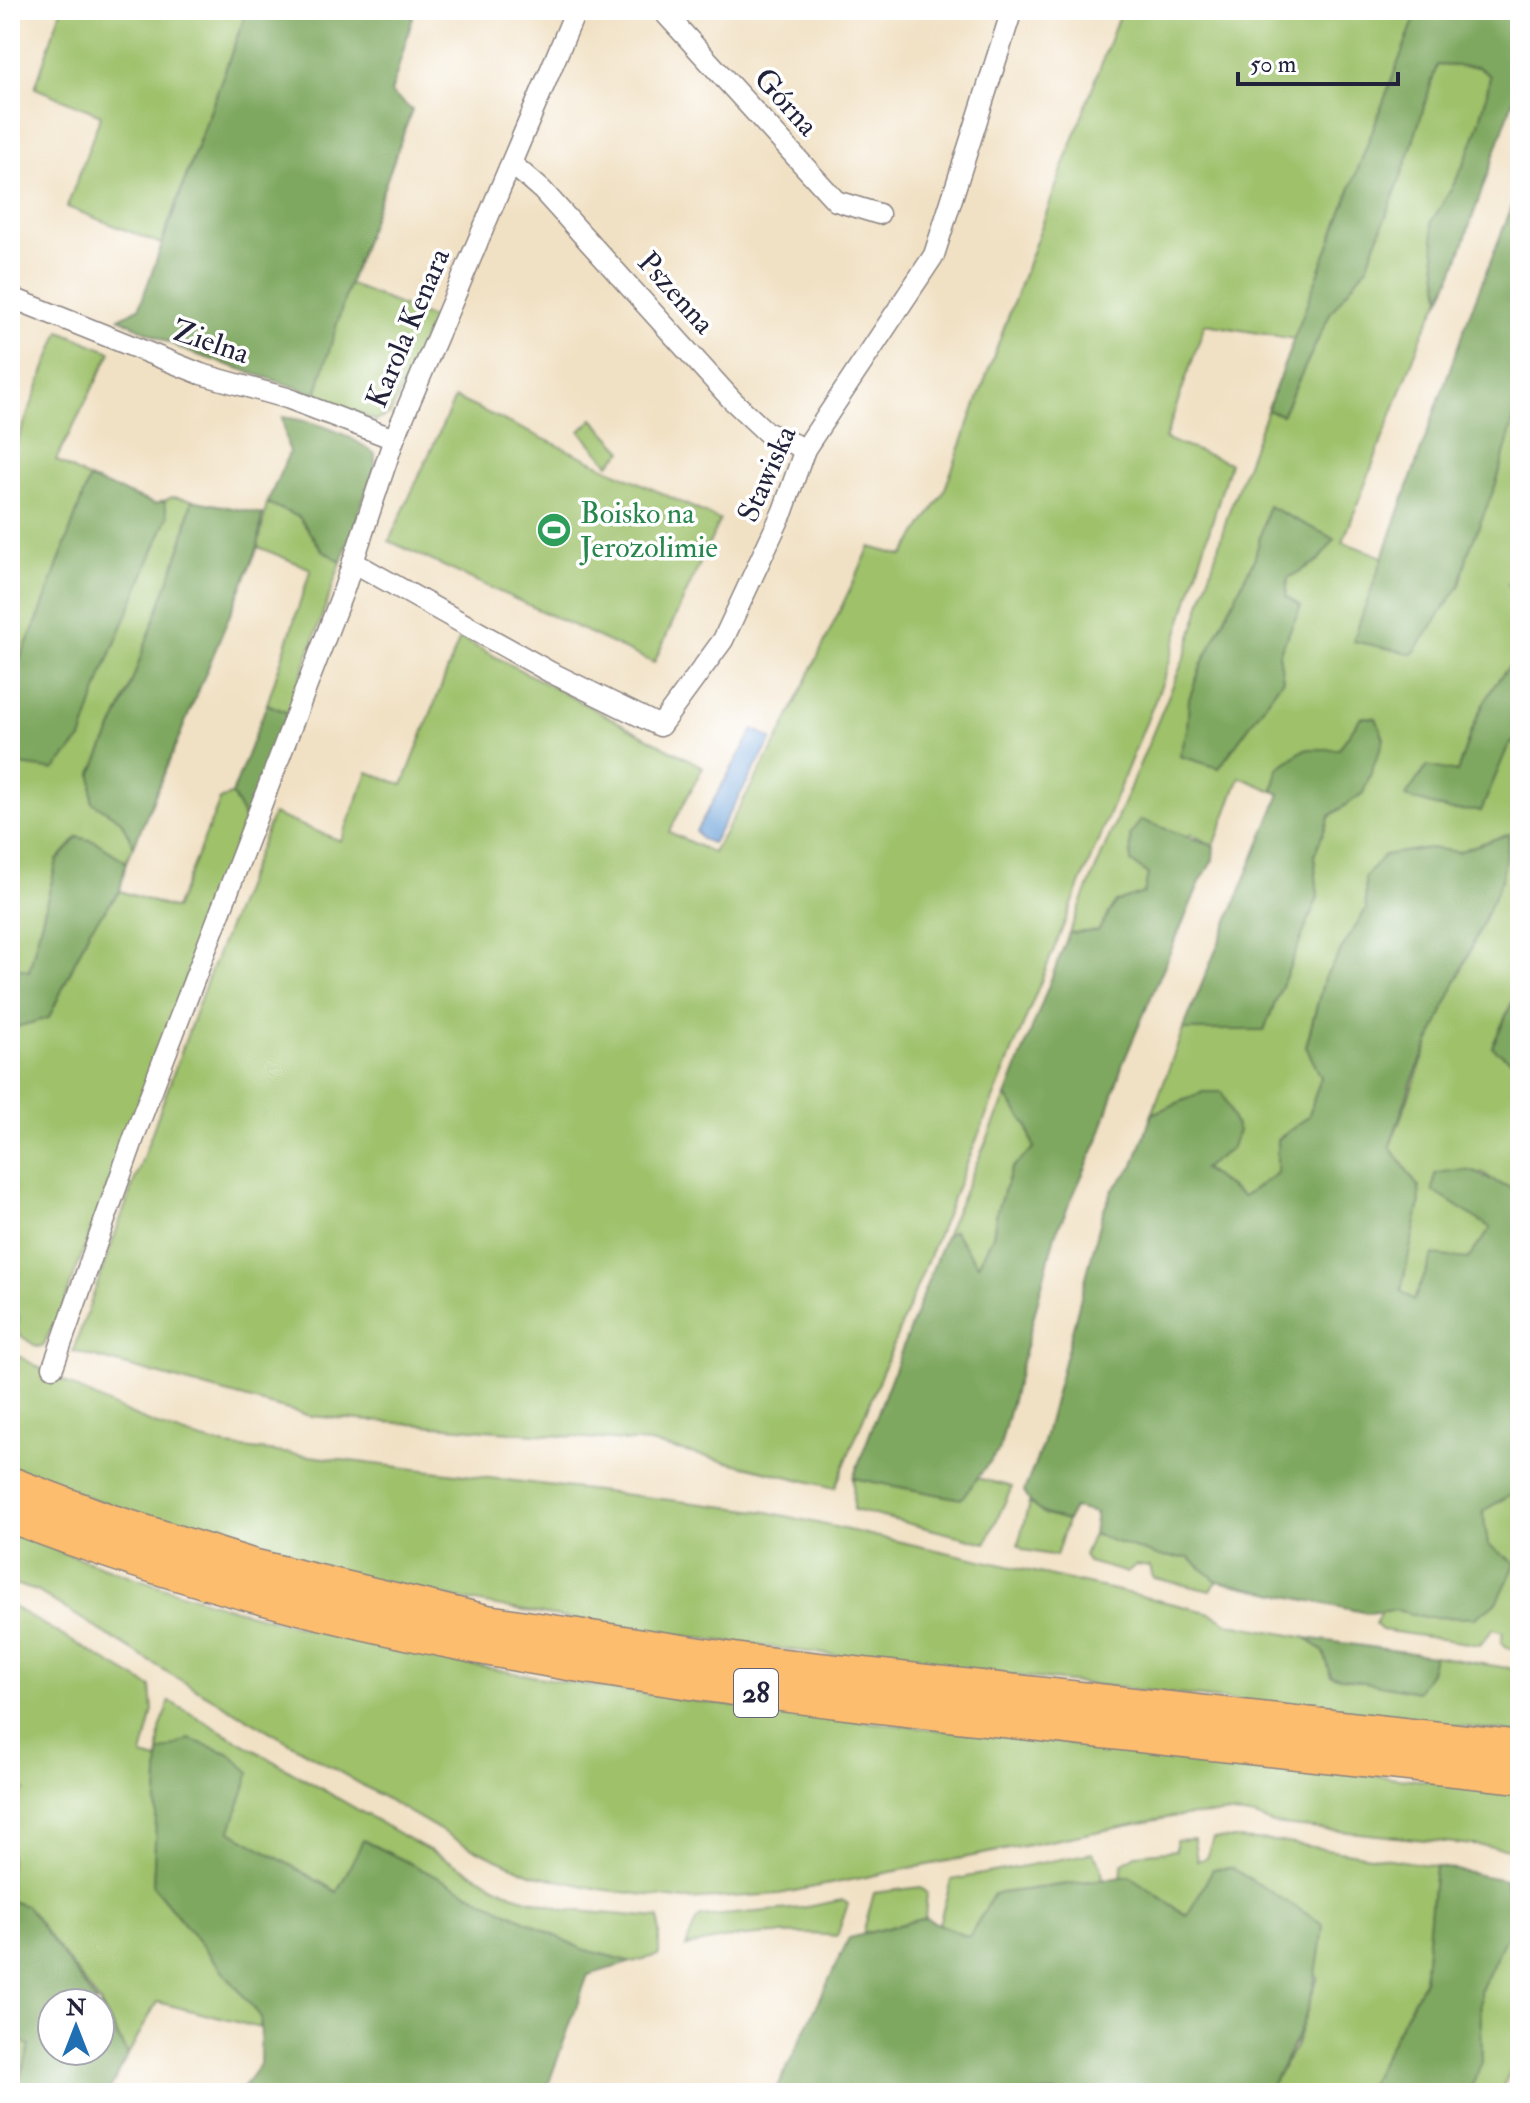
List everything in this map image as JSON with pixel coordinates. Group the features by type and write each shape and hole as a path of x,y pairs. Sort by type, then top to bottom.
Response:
{"main road":[{"name":"28","path":"10,1483 123,1525 252,1565 389,1600 513,1625 769,1664 1520,1747"},
{"name":"28","path":"10,1516 158,1569 286,1606 418,1638 559,1665 780,1696 1520,1777"}],"street":[{"name":"Karola Kenara","path":"53,1367 137,1129 312,675 394,439 576,10"},
{"name":"Górna","path":"662,10 836,201 879,214"},
{"name":"Stawiska","path":"353,562 550,672 660,726 723,640 783,511 805,449 934,255 1012,10"},
{"name":"Pszenna","path":"512,164 542,190 732,400 766,432 805,449"},
{"name":"Zielna","path":"10,297 201,374 287,398 394,439"}],"green space":[{"path":"61,10 247,10 161,244 67,207 101,115 35,88"},
{"path":"247,10 415,10 391,93 412,110 349,284 316,394 186,351 119,318 139,308"},
{"path":"1121,10 1418,10 1294,339 1205,324 1165,439 1230,463 1165,676 835,1488 649,1443 310,1416 73,1351 206,983 273,814 341,841 368,772 403,785 460,638 703,767 669,832 713,853 778,740 870,547 903,556 943,494"},
{"path":"1418,10 1520,10 1520,80 1454,271 1441,298 1431,222 1469,152 1482,115 1490,76 1478,67 1437,65 1408,158 1367,266 1331,312 1282,415 1267,410"},
{"path":"1437,65 1478,67 1490,76 1482,115 1469,152 1431,222 1441,298 1424,331 1343,542 1383,557 1376,584 1460,585 1468,553 1496,484 1516,411 1520,409 1520,553 1508,585 1520,590 1520,657 1489,694 1457,773 1481,811 1508,746 1520,736 1520,985 1492,1047 1520,1067 1520,1188 1503,1187 1482,1172 1466,1211 1491,1228 1468,1259 1414,1300 1401,1291 1420,1203 1419,1188 1390,1146 1509,834 1458,852 1429,848 1365,876 1366,909 1324,979 1306,1046 1321,1077 1308,1117 1277,1140 1277,1173 1243,1197 1203,1168 1231,1149 1203,1092 1152,1114 1183,1030 1264,1030 1318,897 1314,856 1330,816 1363,793 1384,739 1376,718 1361,717 1339,749 1305,749 1278,768 1273,791 1240,777 1214,846 1191,834 1148,874 1144,894 1116,902 1098,932 1069,933 1186,654 1228,514 1267,410 1282,415 1331,312 1367,266 1408,158","holes":["1268,506 1318,561 1288,578 1286,596 1301,606 1279,654 1283,679 1219,768 1180,755 1188,731 1189,699 1202,664 1255,557"]},
{"path":"1520,186 1520,409 1516,411 1496,484 1468,553 1460,585 1413,654 1353,641 1468,318"},
{"path":"349,284 434,319 390,414 375,421 316,394"},
{"path":"60,331 111,352 56,460 89,479 40,614 10,681 10,460"},
{"name":"Boisko na Jerozolimie","path":"455,398 720,520 654,663 389,541"},
{"path":"282,417 331,429 375,454 375,467 341,562 322,550 299,517 267,503 289,453"},
{"path":"593,419 623,451 609,464 580,431"},
{"path":"89,479 155,504 164,501 168,516 104,670 81,739 54,770 14,764 10,761 10,681 40,614"},
{"path":"172,497 192,500 179,552 143,654 102,752 93,788 92,802 121,821 134,846 126,862 96,842 78,837 57,860 29,971 10,966 10,761 15,764 81,739 104,670 168,516 164,501"},
{"path":"192,500 262,514 258,547 134,846 121,821 92,802 92,773 124,703 183,541"},
{"path":"267,503 299,517 322,550 341,562 288,713 267,704 311,569 258,547"},
{"path":"1268,506 1335,539 1318,561 1288,578 1286,596 1301,606 1279,654 1283,679 1219,768 1180,756 1187,731 1189,699 1202,664 1255,557"},
{"path":"1520,657 1520,736 1508,746 1481,811 1448,810 1405,797 1427,766 1457,772 1489,694"},
{"path":"267,704 288,713 245,819 232,794"},
{"path":"1361,717 1376,718 1384,739 1363,793 1330,816 1314,856 1318,897 1264,1030 1183,1030 1280,794 1273,791 1278,768 1305,749 1339,749"},
{"path":"232,794 245,819 59,1316 42,1346 37,1347 17,1333 19,1316 10,1308 10,1037 16,1027 49,1018 90,929 120,891 175,909 220,800"},
{"path":"1141,820 1214,846 1213,860 1200,882 1123,1063 1098,1141 1055,1235 999,1450 961,1499 853,1478 945,1236 953,1231 978,1265 993,1236 997,1210 1012,1168 1034,1148 1027,1125 1006,1096 1069,933 1098,931 1116,902 1144,893 1148,874 1131,862 1130,835"},
{"path":"1509,834 1502,879 1412,1081 1390,1146 1419,1188 1420,1203 1401,1291 1414,1300 1433,1255 1468,1259 1491,1228 1433,1191 1435,1174 1464,1170 1520,1188 1520,1479 1513,1493 1483,1511 1488,1545 1516,1563 1498,1601 1475,1618 1425,1617 1396,1610 1367,1613 1217,1581 1189,1558 1157,1556 1093,1534 1096,1513 1074,1508 1067,1521 1041,1512 1024,1491 1042,1446 1103,1212 1112,1191 1134,1165 1152,1114 1203,1092 1222,1092 1238,1131 1231,1149 1203,1169 1243,1197 1277,1173 1277,1140 1308,1117 1321,1077 1306,1047 1324,979 1366,909 1365,877 1384,855 1429,848 1458,852"},
{"path":"78,837 96,842 126,862 120,891 90,929 49,1018 16,1027 10,1037 10,979 14,967 29,971 57,861"},
{"path":"1520,985 1520,1067 1492,1047"},
{"path":"1006,1096 1027,1125 1034,1148 1012,1168 997,1210 993,1236 978,1266 954,1231 945,1236"},
{"path":"10,1351 88,1394 142,1419 227,1446 768,1512 1211,1613 1230,1624 1307,1638 1324,1652 1331,1676 1417,1692 1430,1672 1434,1656 1520,1670 1520,1733 694,1637 577,1620 346,1575 232,1545 120,1509 10,1466"},
{"path":"853,1478 961,1499 977,1478 1012,1487 986,1543 854,1510"},
{"path":"1520,1479 1520,1650 1508,1648 1501,1642 1503,1632 1493,1629 1480,1645 1382,1630 1375,1624 1381,1611 1396,1610 1425,1617 1488,1545 1483,1511 1513,1493"},
{"path":"1029,1503 1045,1515 1067,1521 1056,1556 1024,1550 1018,1545"},
{"path":"10,1533 164,1588 259,1616 439,1659 530,1676 806,1715 1520,1791 1520,1850 1272,1824 1237,1814 1210,1814 1172,1817 779,1894 685,1900 599,1889 531,1874 466,1845 172,1675 37,1591 10,1583"},
{"path":"1093,1534 1157,1556 1189,1558 1217,1581 1211,1591 1153,1578 1150,1567 1135,1565 1127,1573 1088,1562 1084,1555"},
{"path":"10,1605 151,1687 153,1711 142,1756 159,1760 153,1886 261,2017 260,2028 157,2002 128,2055 116,2033 116,1987 88,1987 27,1907 10,1901 10,1788 25,1791 10,1761"},
{"path":"1307,1638 1434,1656 1430,1672 1417,1692 1331,1676 1324,1652"},
{"path":"169,1701 414,1842 512,1894 565,1910 659,1918 659,1955 632,1962 582,1949 364,1841 338,1892 230,1831 249,1772 159,1753 160,1730"},
{"path":"189,1739 228,1753 250,1772 231,1831 337,1892 363,1840 582,1949 632,1962 588,1975 545,2093 239,2093 260,2064 261,2017 153,1886 159,1753"},
{"path":"1213,1838 1275,1841 1435,1866 1424,1980 1368,2086 1342,2087 1340,2093 1266,2093 1295,2048 1318,1977 1213,1869 1188,1916 1130,1877 1121,1877 1123,1863 1137,1854 1176,1850 1176,1840 1194,1839 1197,1861 1206,1858"},
{"path":"1092,1853 1101,1865 1103,1879 994,1894 969,1937 939,1924 951,1880"},
{"path":"1435,1866 1505,1880 1514,1920 1480,1992 1482,2063 1468,2093 1340,2093 1341,2087 1368,2086 1424,1980"},
{"path":"1232,1868 1323,1924 1317,1972 1306,2012 1290,2051 1266,2093 775,2093 849,1938 925,1918 969,1937 994,1894 1130,1876 1187,1916 1213,1869"},
{"path":"1505,1880 1520,1882 1520,2051 1500,2093 1468,2093 1482,2063 1480,1992 1514,1920"},
{"path":"921,1887 927,1893 925,1918 863,1934 874,1893"},
{"path":"842,1900 848,1904 837,1936 761,1935 686,1947 696,1921 701,1917 801,1908"},
{"path":"10,1901 27,1906 85,1987 36,1987 36,2067 116,2067 116,2034 128,2055 108,2093 15,2093 30,2046 10,2034"},
{"path":"10,2034 30,2046 15,2093 10,2093"}],"water":[{"path":"754,729 772,739 712,843 701,839 696,831"}],"place":[{"name":"Boisko na Jerozolimie","path":"554,530"}]}
